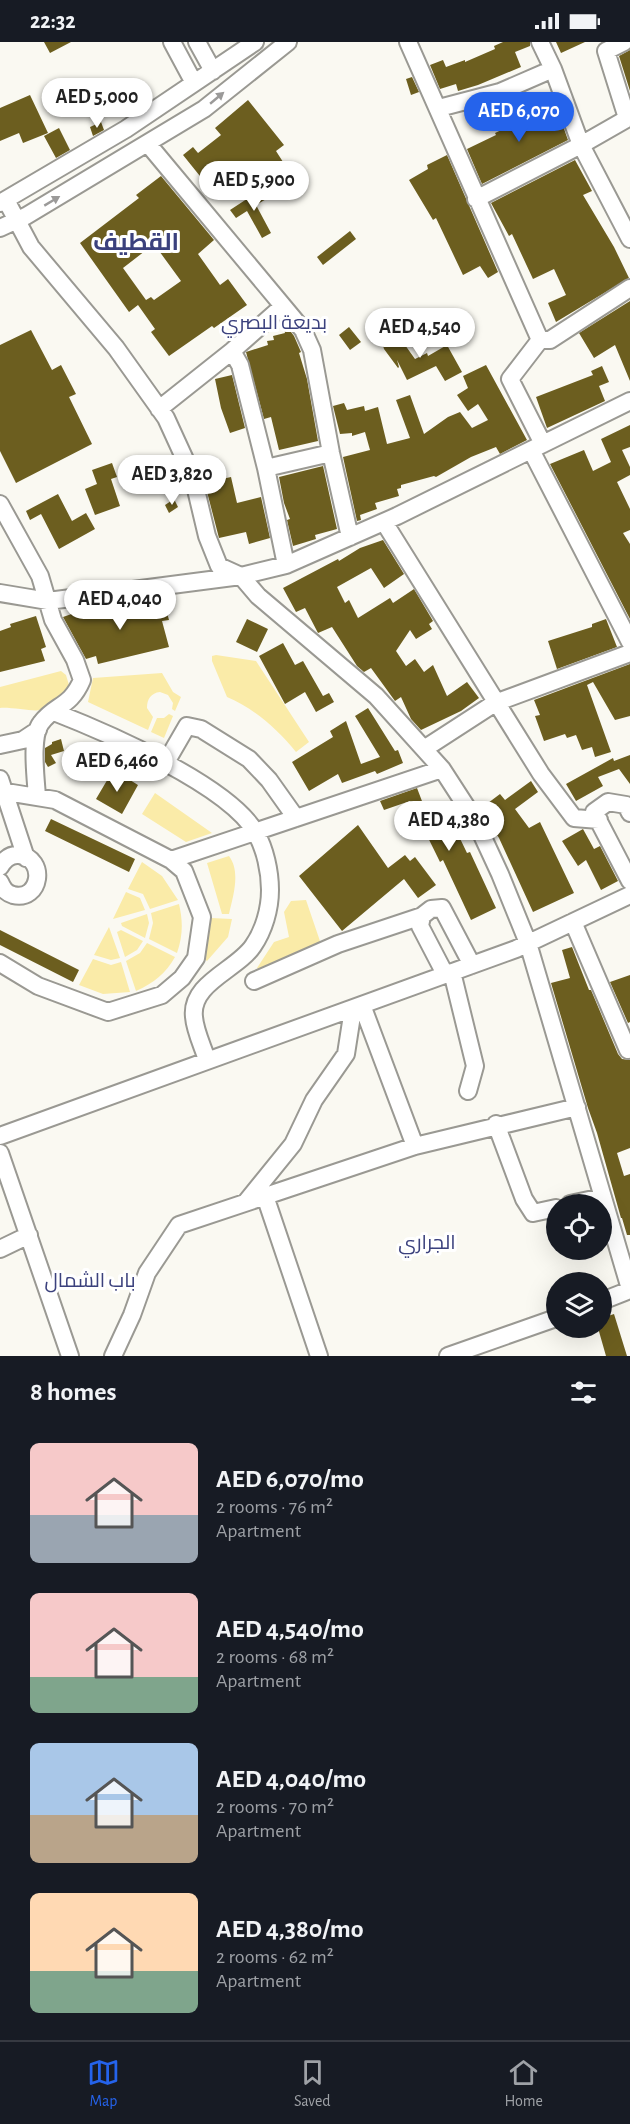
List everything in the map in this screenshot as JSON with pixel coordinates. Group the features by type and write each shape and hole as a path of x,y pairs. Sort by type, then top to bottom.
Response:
{"street":[{"path":"172,42 194,83"},
{"path":"197,42 213,71"},
{"path":"255,42 126,129 3,202 17,220 31,247 116,348 166,418 193,477 207,536 219,566 242,576 258,596 376,696 442,769 475,820 528,943 602,1194"},
{"path":"0,228 204,110 288,42"},
{"path":"408,42 540,340"},
{"path":"540,42 553,69 582,145 630,239"},
{"path":"476,199 582,145 628,118 606,51 624,42"},
{"path":"439,108 500,92 553,69"},
{"path":"148,144 303,330 312,350 331,453 350,537"},
{"path":"540,340 550,340 630,288"},
{"path":"159,410 283,306"},
{"path":"540,340 510,379 537,447 630,642"},
{"path":"232,351 240,365 266,468 286,565"},
{"path":"0,593 52,597 242,576 286,565 384,522 630,401"},
{"path":"266,468 331,453"},
{"path":"0,504 52,597 53,620 75,660 82,680 76,693 41,723 38,730 35,752 37,797"},
{"path":"384,522 541,774 574,818 599,820"},
{"path":"0,586 52,597"},
{"path":"424,749 495,703 630,653"},
{"path":"54,712 109,734 191,778 231,804 255,832 265,857 270,879 270,900 263,927 252,947 234,966 202,990 195,1003 194,1016 207,1060"},
{"path":"165,764 187,726 201,729 249,759 269,780 296,818"},
{"path":"0,745 23,741 38,730"},
{"path":"171,860 442,769"},
{"path":"0,963 38,986 108,1012 162,995 182,978 196,958 202,917 184,871 171,860 55,800 1,787"},
{"path":"1,787 26,858"},
{"path":"630,813 626,805 608,802 594,812 630,881"},
{"path":"0,866 13,855 21,855 34,862 39,874 35,887 30,892 17,896 4,890 0,882"},
{"path":"0,1136 472,965 528,943 630,895"},
{"path":"254,981 338,944 422,916 431,909 442,908 472,965"},
{"path":"422,916 420,926 449,973 475,1066 468,1091"},
{"path":"573,922 628,1050"},
{"path":"357,1007 415,1146"},
{"path":"246,1202 293,1144 314,1100 346,1054 357,1007"},
{"path":"113,1356 132,1315 147,1273 179,1225 415,1146 577,1107"},
{"path":"496,1125 524,1199 533,1213 546,1210"},
{"path":"0,1153 70,1356"},
{"path":"265,1196 319,1356"},
{"path":"612,1228 630,1290 612,1297"},
{"path":"0,1249 29,1235"},
{"path":"448,1356 546,1322"}],"shaded area":[{"path":"212,656 256,661 309,742 296,752 265,720 247,707 227,697 212,661"},
{"path":"61,671 66,675 69,685 53,704 37,710 0,708 0,687"},
{"path":"162,673 173,692 181,697 175,711 172,709 173,703 168,695 160,692 152,695 147,705 153,717 148,730 88,702 93,678"},
{"path":"169,714 173,716 164,738 151,732 157,718 164,718"},
{"path":"155,793 212,833 186,842 142,814"},
{"path":"229,856 235,869 235,884 229,914 222,914 207,863"},
{"path":"142,862 162,876 178,900 150,909 143,894 128,889"},
{"path":"126,892 140,898 145,910 113,919"},
{"path":"306,900 322,947 264,974 257,968 274,942 289,937 284,912 291,901"},
{"path":"179,904 182,928 177,953 149,939 153,923 151,913"},
{"path":"147,914 149,923 145,938 122,926 121,923"},
{"path":"211,918 232,919 228,937 207,961 202,957"},
{"path":"109,927 120,958 111,960 94,955"},
{"path":"121,930 143,941 137,950 125,957 117,932"},
{"path":"147,943 175,957 159,977 136,991 126,961 140,953"},
{"path":"93,959 111,965 121,962 130,992 103,994 79,985"}],"building":[{"path":"44,42 71,42 50,53"},
{"path":"503,42 530,42 530,46 515,52 521,67 458,91 456,84 440,89 430,65 443,60 446,67 465,60 465,62 495,49 494,46"},
{"path":"556,42 585,42 561,53"},
{"path":"630,50 630,91 619,56"},
{"path":"412,77 419,92 411,95 406,79"},
{"path":"30,95 48,133 23,143 19,133 0,141 0,108"},
{"path":"553,98 568,140 482,184 467,149 536,114 533,106"},
{"path":"248,100 284,145 276,151 292,176 266,193 246,163 212,191 183,155 193,147 198,153 221,135 215,128"},
{"path":"101,122 104,130 93,136 90,127"},
{"path":"59,128 70,150 56,158 44,136"},
{"path":"447,155 498,272 488,278 480,266 463,275 436,218 433,220 409,180 428,169 427,165"},
{"path":"575,160 592,191 583,195 614,247 629,278 556,322 548,303 566,295 554,269 533,279 512,234 509,236 491,203"},
{"path":"161,176 214,240 198,254 220,285 228,279 247,305 169,356 151,332 155,329 138,305 129,312 80,243 139,198 136,195","holes":["154,244 181,281 154,300 151,297 146,300 123,268"]},
{"path":"262,189 268,198 256,205 271,233 262,238 247,211 236,218 230,210"},
{"path":"350,231 356,239 323,265 317,257"},
{"path":"630,301 630,381 615,345 594,358 579,333"},
{"path":"349,327 361,342 350,350 339,335"},
{"path":"288,328 301,352 299,353 307,379 318,441 279,450 271,417 264,419 246,352 268,345 267,341 274,340 273,336 285,333 284,329"},
{"path":"387,329 392,344 400,338 415,359 427,353 428,356 447,345 462,372 445,381 436,366 407,380 397,360 398,368 384,349 379,332"},
{"path":"31,330 52,370 61,365 76,394 69,397 92,444 16,483 0,451 0,345"},
{"path":"486,365 527,440 500,454 496,447 471,457 436,477 401,485 401,488 397,489 399,496 375,503 377,509 360,515 361,520 357,521 343,457 370,450 365,432 352,436 352,433 340,434 333,406 344,403 347,410 364,406 365,411 378,407 387,444 410,438 396,400 410,395 424,434 448,417 460,412 472,428 488,420 478,404 468,411 457,395 468,388 463,376"},
{"path":"602,366 609,382 599,386 605,401 547,428 536,397 593,375 591,371"},
{"path":"232,375 245,428 230,433 221,408 215,379"},
{"path":"630,425 630,447 622,450 630,467 630,475 617,482 630,509 630,530 623,533 630,544 630,619 550,464 584,450 593,471 611,462 601,439"},
{"path":"112,463 117,477 111,479 120,506 95,515 85,489 97,484 92,470"},
{"path":"323,466 337,529 315,535 316,539 293,546 287,520 290,519 279,477"},
{"path":"231,477 237,503 261,497 270,538 249,544 246,532 219,538 206,488 223,484 222,479"},
{"path":"58,494 72,521 86,513 95,529 59,549 41,514 30,520 26,511"},
{"path":"174,499 178,507 169,513 165,505"},
{"path":"383,540 404,574 384,588 371,568 337,587 345,603 349,600 358,618 390,598 393,603 414,589 433,621 429,624 432,629 416,639 410,630 396,651 406,666 415,659 424,672 433,665 447,696 467,682 479,698 461,711 421,730 411,719 401,697 395,701 371,668 364,672 357,666 332,627 318,633 305,608 296,612 283,588 338,559 339,561 360,548"},
{"path":"163,598 169,620 162,621 169,647 98,664 96,656 86,659 63,617 80,611 110,606 112,612"},
{"path":"36,616 46,647 41,649 45,661 0,672 0,631 11,627 10,624"},
{"path":"247,619 268,629 257,652 236,642"},
{"path":"606,619 617,647 557,669 548,641 592,627 592,624"},
{"path":"283,643 295,665 303,661 323,696 329,693 334,702 316,712 305,692 285,704 259,656"},
{"path":"630,664 630,716 615,720 593,682 587,685 611,752 595,757 592,747 582,750 576,735 567,738 565,734 544,741 535,716 540,715 534,700"},
{"path":"368,708 395,751 398,750 403,763 377,774 375,771 342,783 338,774 309,791 292,762 333,737 330,731 346,721 361,764 380,757 355,716"},
{"path":"61,739 64,751 51,755 56,763 48,767 45,762 45,748"},
{"path":"630,755 630,784 619,769 598,777 603,786 576,801 566,784 613,758 614,761"},
{"path":"122,775 138,785 122,814 96,799 109,777 118,782"},
{"path":"531,781 538,792 515,809 529,828 540,822 574,893 533,912 499,838 480,809 500,794 505,800"},
{"path":"417,788 425,809 442,801 467,853 470,852 496,908 471,920 443,860 440,862 410,801 384,810 380,801"},
{"path":"51,819 135,859 129,872 45,831"},
{"path":"358,825 388,868 405,855 410,861 415,857 436,885 418,898 404,879 342,931 299,876"},
{"path":"583,829 594,849 600,846 618,881 601,890 586,860 578,866 562,841"},
{"path":"0,930 79,970 73,982 0,945"},
{"path":"572,947 618,1054 622,1059 630,1060 630,1148 617,1153 624,1176 630,1174 630,1235 627,1235 621,1218 551,983 570,978 562,950"},
{"path":"630,975 630,1022 628,1023 610,982"},
{"path":"614,1314 627,1356 606,1356 601,1338 612,1338 612,1315"}],"district":[{"name":"القطيف","path":"136,242"},
{"name":"بديعة البصري","path":"274,322"},
{"name":"الجراري","path":"427,1242"},
{"name":"باب الشمال","path":"90,1280"}]}
